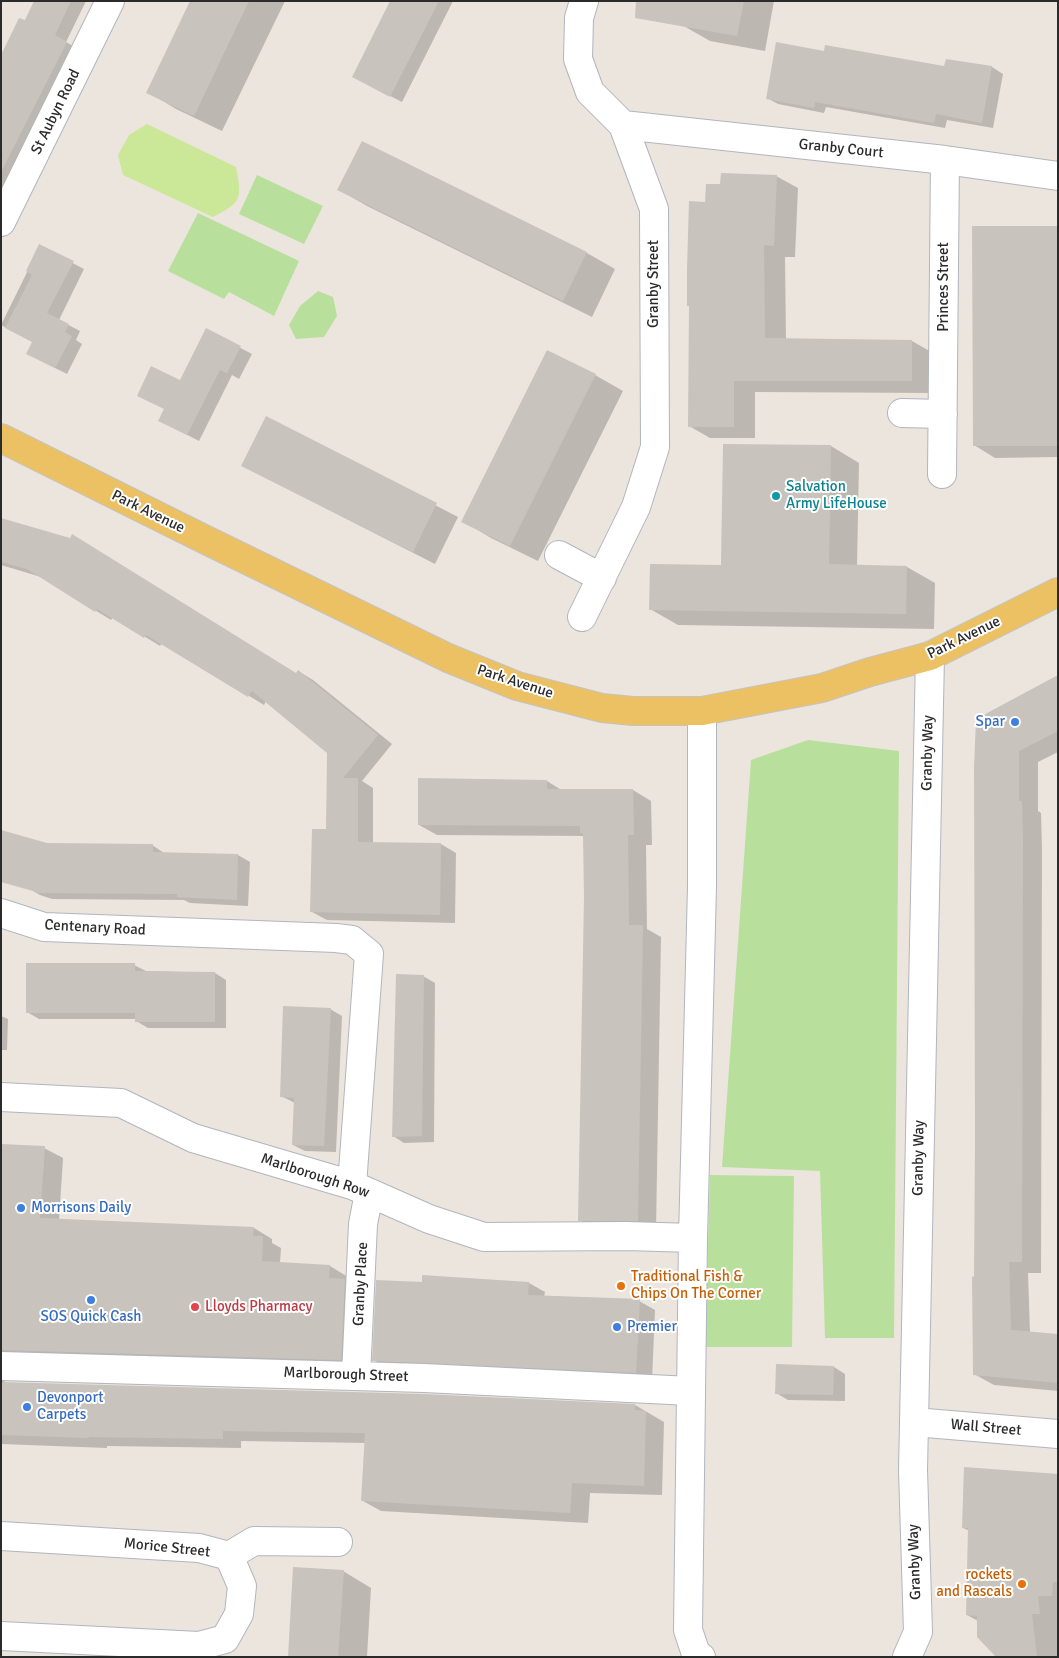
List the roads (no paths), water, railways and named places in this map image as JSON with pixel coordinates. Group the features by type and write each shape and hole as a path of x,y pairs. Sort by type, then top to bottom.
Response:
{"main road":[{"name":"Park Avenue","path":"1,438 448,658 517,686 602,708 633,711 702,711 822,688 870,672 930,656 1058,592"}],"street":[{"name":"St Aubyn Road","path":"1,222 110,1"},
{"name":"Granby Street","path":"582,617 636,507 655,446 654,209 623,126 590,92 578,60 578,18 584,1"},
{"name":"Granby Court","path":"623,126 945,160 1058,176"},
{"name":"Princes Street","path":"942,474 945,160"},
{"path":"902,413 943,414"},
{"path":"559,555 602,578"},
{"name":"Granby Way","path":"907,1657 918,1632 912,1470 930,656"},
{"path":"701,1657 696,1654 688,1630 693,1238 702,886 702,711"},
{"name":"Centenary Road","path":"1,913 44,926 352,940 368,954 361,1189"},
{"name":"Marlborough Row","path":"1,1097 121,1103 193,1138 361,1189 429,1219 484,1237 626,1236 693,1238"},
{"name":"Granby Place","path":"356,1376 364,1224 361,1189"},
{"name":"Marlborough Street","path":"1,1366 356,1376 691,1391"},
{"name":"Wall Street","path":"914,1422 1058,1434"},
{"name":"Morice Street","path":"1,1536 199,1548 229,1556 242,1586 240,1614 225,1639 199,1646 1,1636"},
{"path":"229,1556 254,1541 338,1542"}],"place":[{"name":"Salvation Army LifeHouse","path":"776,496"},
{"name":"Spar","path":"1015,722"},
{"name":"Morrisons Daily","path":"21,1208"},
{"name":"Traditional Fish & Chips On The Corner","path":"621,1286"},
{"name":"SOS Quick Cash","path":"91,1300"},
{"name":"Lloyds Pharmacy","path":"195,1307"},
{"name":"Premier","path":"617,1327"},
{"name":"Devonport Carpets","path":"27,1407"},
{"name":"rockets and Rascals","path":"1022,1584"}]}
